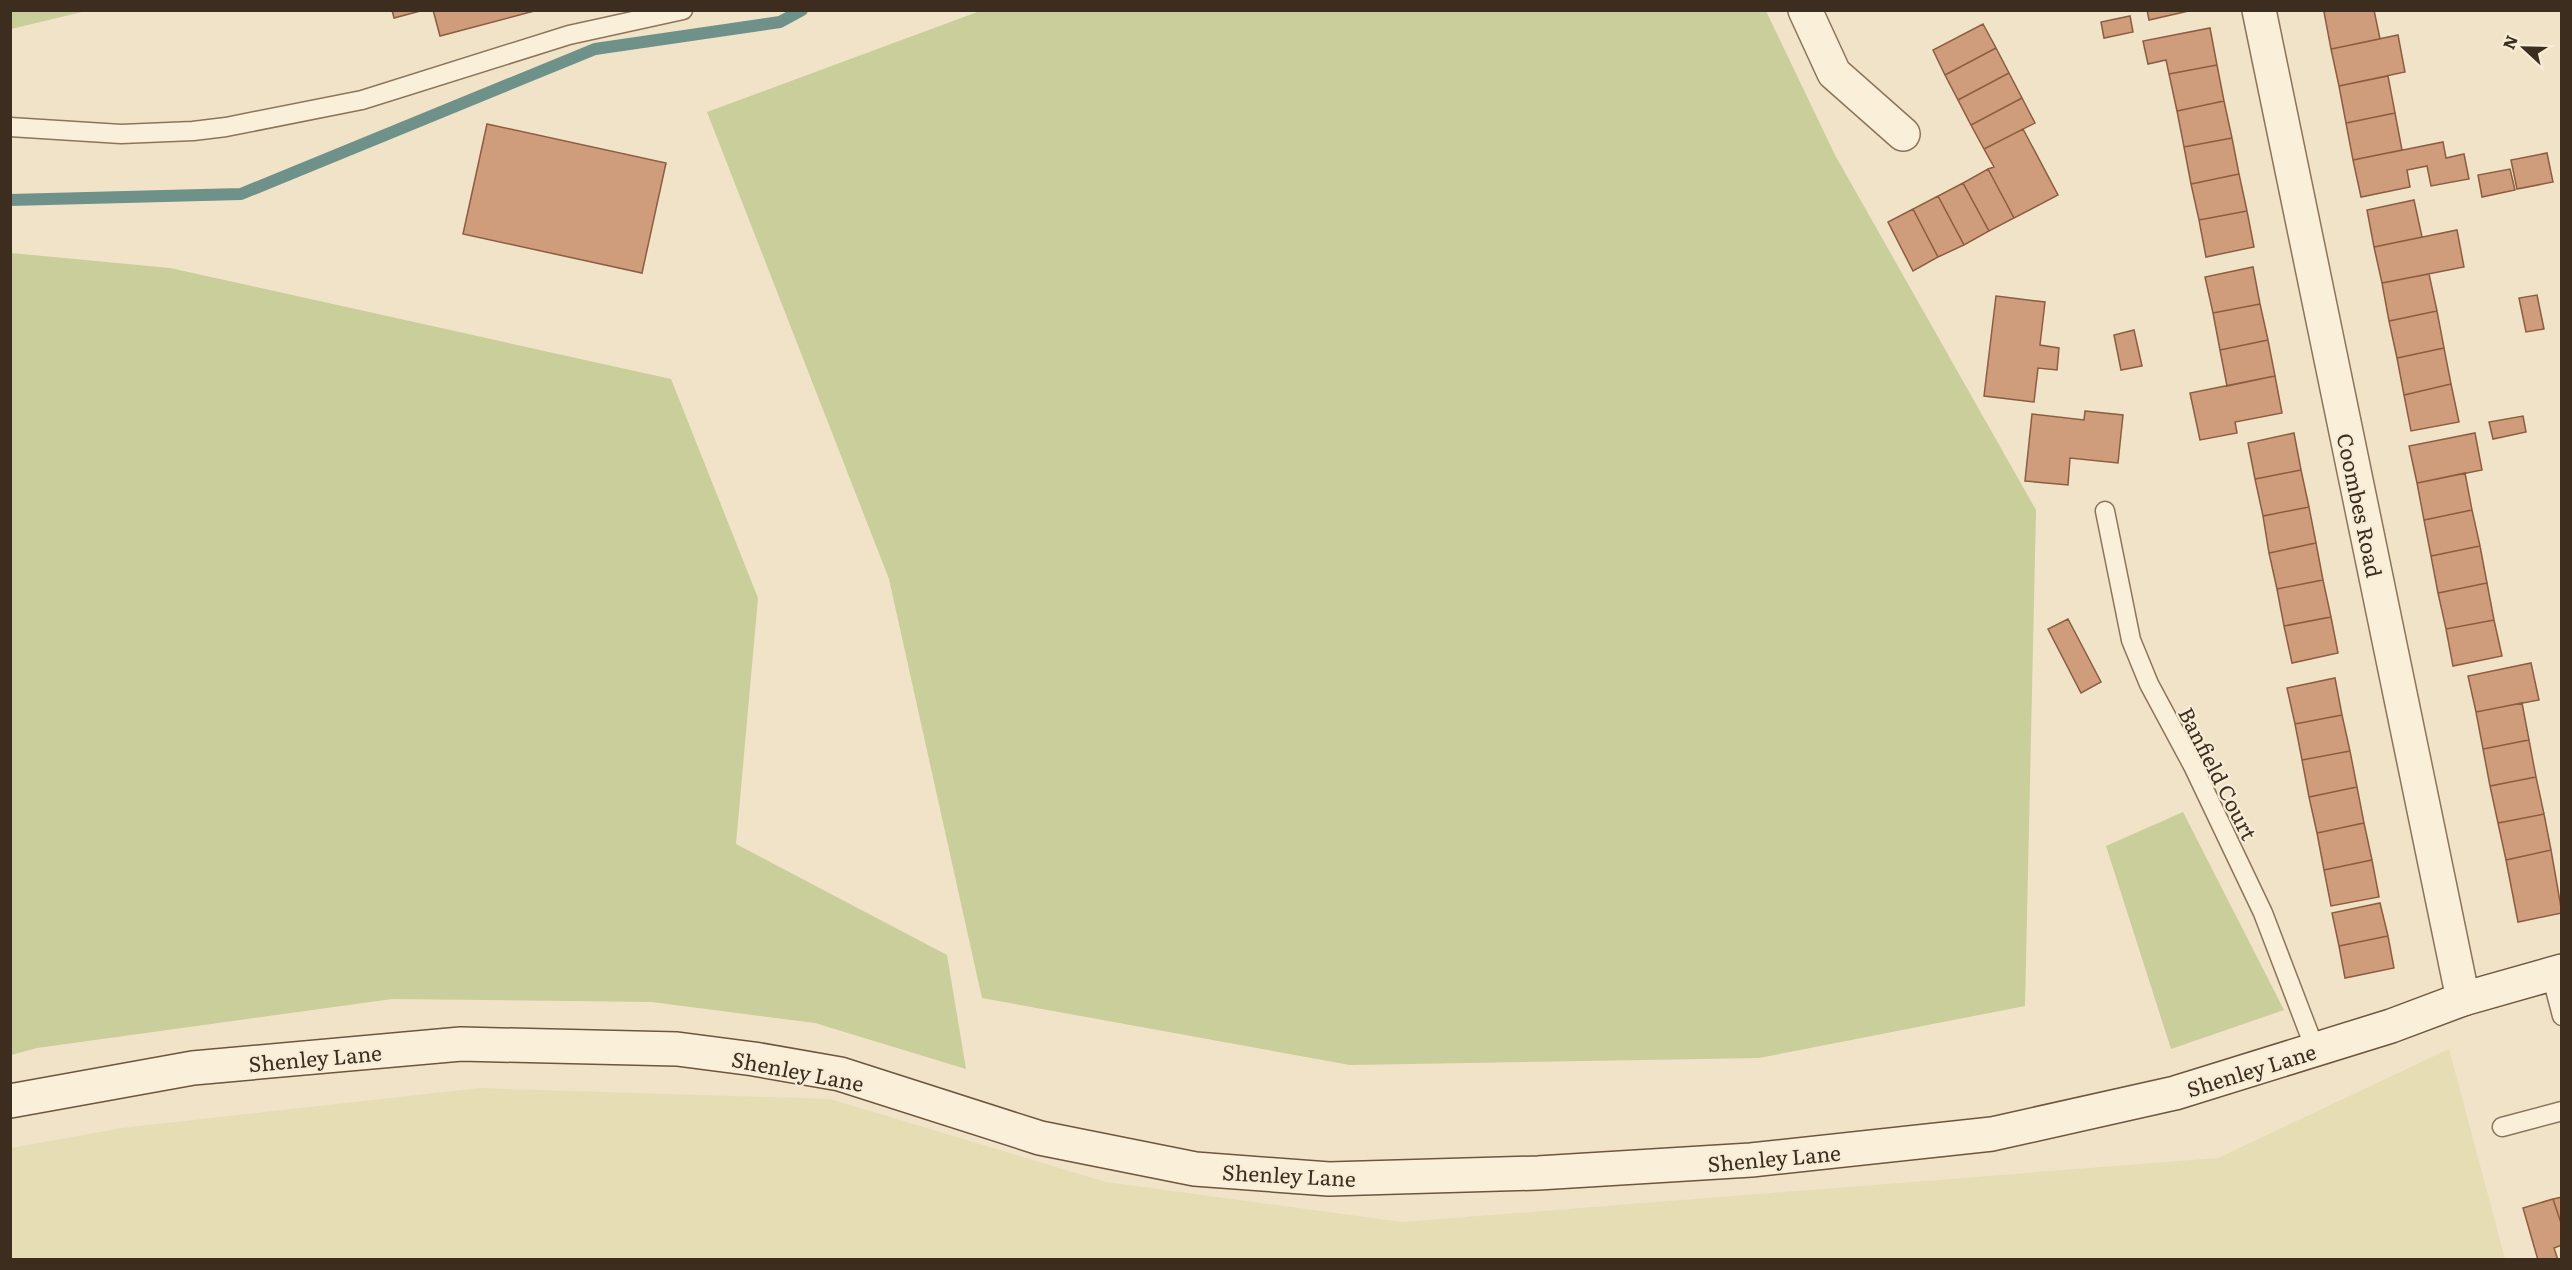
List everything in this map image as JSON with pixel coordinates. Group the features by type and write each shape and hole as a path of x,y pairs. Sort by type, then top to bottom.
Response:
{"main road":[{"path":"1805,10 1834,73 1903,134"},
{"name":"Coombes Road","path":"2259,10 2463,999"},
{"name":"Shenley Lane","path":"10,1101 193,1068 461,1044 677,1049 840,1074 1040,1138 1195,1169 1329,1179 1538,1173 1751,1161 1992,1134 2175,1092 2391,1026 2463,999 2556,972"}],"lane":[{"path":"10,127 121,134 226,128 362,100 569,35 683,10"},
{"name":"Banfield Court","path":"2105,511 2131,640 2149,684 2193,766 2263,913 2314,1049"},
{"path":"2556,972 2562,1016"},
{"path":"2502,1127 2562,1111"}],"shaded area":[{"path":"2449,1049 2505,1259 11,1259 11,1148 122,1128 480,1088 830,1099 1106,1182 1402,1222 2218,1158"}],"green space":[{"path":"11,10 86,10 86,11 11,29"},
{"path":"980,11 1766,11 1835,155 2036,510 2025,1006 1759,1058 1350,1065 982,998 889,579 707,112"},
{"path":"11,253 170,268 671,379 758,598 736,844 947,955 966,1069 815,1023 652,1002 392,999 37,1048 11,1055"},
{"path":"2183,812 2284,1010 2171,1049 2106,846"}],"building":[{"path":"392,10 424,10 394,18"},
{"path":"433,10 538,10 440,36"},
{"path":"2147,10 2193,10 2149,20"},
{"path":"2374,10 2380,39 2331,49 2324,12"},
{"path":"2130,16 2133,32 2104,38 2101,22"},
{"path":"1983,24 1996,48 1945,75 1933,50"},
{"path":"2210,28 2217,65 2169,74 2166,60 2148,64 2143,41"},
{"path":"2398,35 2405,72 2339,86 2331,49"},
{"path":"1996,48 2009,73 1958,100 1945,75"},
{"path":"2217,65 2224,101 2177,111 2169,74"},
{"path":"2009,73 2022,98 1971,125 1958,100"},
{"path":"2388,76 2395,113 2346,123 2339,86"},
{"path":"2022,98 2035,123 1984,149 1971,125"},
{"path":"2224,101 2232,138 2184,147 2177,111"},
{"path":"2395,113 2402,150 2353,160 2346,123"},
{"path":"487,124 666,163 642,273 463,234"},
{"path":"2023,129 2058,195 2014,218 1988,169 1994,167 1984,149"},
{"path":"2232,138 2239,174 2191,184 2184,147"},
{"path":"2443,142 2446,158 2464,154 2469,179 2431,186 2427,166 2407,170 2410,187 2361,197 2353,160"},
{"path":"2547,153 2553,182 2517,189 2511,160"},
{"path":"1988,169 2014,218 1989,231 1963,183"},
{"path":"2510,169 2515,190 2482,197 2478,175"},
{"path":"2239,174 2247,211 2199,220 2191,184"},
{"path":"1963,183 1989,231 1964,245 1938,196"},
{"path":"1938,196 1964,245 1938,257 1913,209"},
{"path":"2414,200 2422,237 2374,247 2367,210"},
{"path":"1913,209 1938,257 1913,271 1888,222"},
{"path":"2247,211 2254,247 2206,257 2199,220"},
{"path":"2457,230 2464,267 2382,283 2374,247"},
{"path":"2253,267 2260,304 2213,313 2205,277"},
{"path":"2429,274 2437,311 2389,321 2382,283"},
{"path":"2537,295 2544,329 2526,332 2519,298"},
{"path":"1996,296 2045,302 2040,345 2059,348 2057,370 2038,368 2034,402 1984,396"},
{"path":"2260,304 2268,340 2220,350 2213,313"},
{"path":"2437,311 2444,348 2397,358 2389,321"},
{"path":"2134,330 2142,366 2121,370 2114,335"},
{"path":"2268,340 2275,376 2227,386 2220,350"},
{"path":"2444,348 2451,384 2404,395 2397,358"},
{"path":"2275,376 2282,413 2235,422 2237,433 2200,440 2190,393"},
{"path":"2451,384 2459,422 2411,431 2404,395"},
{"path":"2085,411 2123,415 2118,463 2070,458 2068,485 2025,481 2032,414 2084,420"},
{"path":"2523,416 2526,432 2493,439 2489,422"},
{"path":"2294,433 2301,470 2255,479 2248,443"},
{"path":"2475,433 2482,470 2417,483 2409,446"},
{"path":"2301,470 2309,507 2263,516 2255,479"},
{"path":"2465,473 2472,510 2424,520 2417,483"},
{"path":"2309,507 2316,543 2269,553 2263,516"},
{"path":"2472,510 2480,546 2431,556 2424,520"},
{"path":"2316,543 2323,580 2277,589 2269,553"},
{"path":"2480,546 2487,583 2438,593 2431,556"},
{"path":"2323,580 2331,617 2284,626 2277,589"},
{"path":"2487,583 2494,620 2446,629 2438,593"},
{"path":"2331,617 2338,653 2292,663 2284,626"},
{"path":"2068,619 2101,682 2081,693 2048,629"},
{"path":"2494,620 2502,656 2453,666 2446,629"},
{"path":"2531,663 2539,700 2476,712 2468,676"},
{"path":"2335,678 2342,715 2295,724 2287,688"},
{"path":"2522,703 2529,740 2483,749 2476,712"},
{"path":"2342,715 2350,751 2302,760 2295,724"},
{"path":"2529,740 2536,777 2490,786 2483,749"},
{"path":"2350,751 2357,787 2309,797 2302,760"},
{"path":"2536,777 2544,814 2498,823 2490,786"},
{"path":"2357,787 2364,823 2317,833 2309,797"},
{"path":"2544,814 2551,850 2506,860 2498,823"},
{"path":"2364,823 2372,860 2324,870 2317,833"},
{"path":"2551,850 2562,913 2518,922 2506,860"},
{"path":"2372,860 2379,897 2331,906 2324,870"},
{"path":"2380,903 2388,936 2339,946 2332,913"},
{"path":"2388,936 2394,968 2345,978 2339,946"},
{"path":"2562,1197 2562,1226 2553,1199"},
{"path":"2553,1199 2562,1226 2562,1245 2554,1248 2558,1260 2538,1260 2523,1208"}],"waterway":[{"path":"10,200 241,194 595,49 780,22 802,10"}]}
